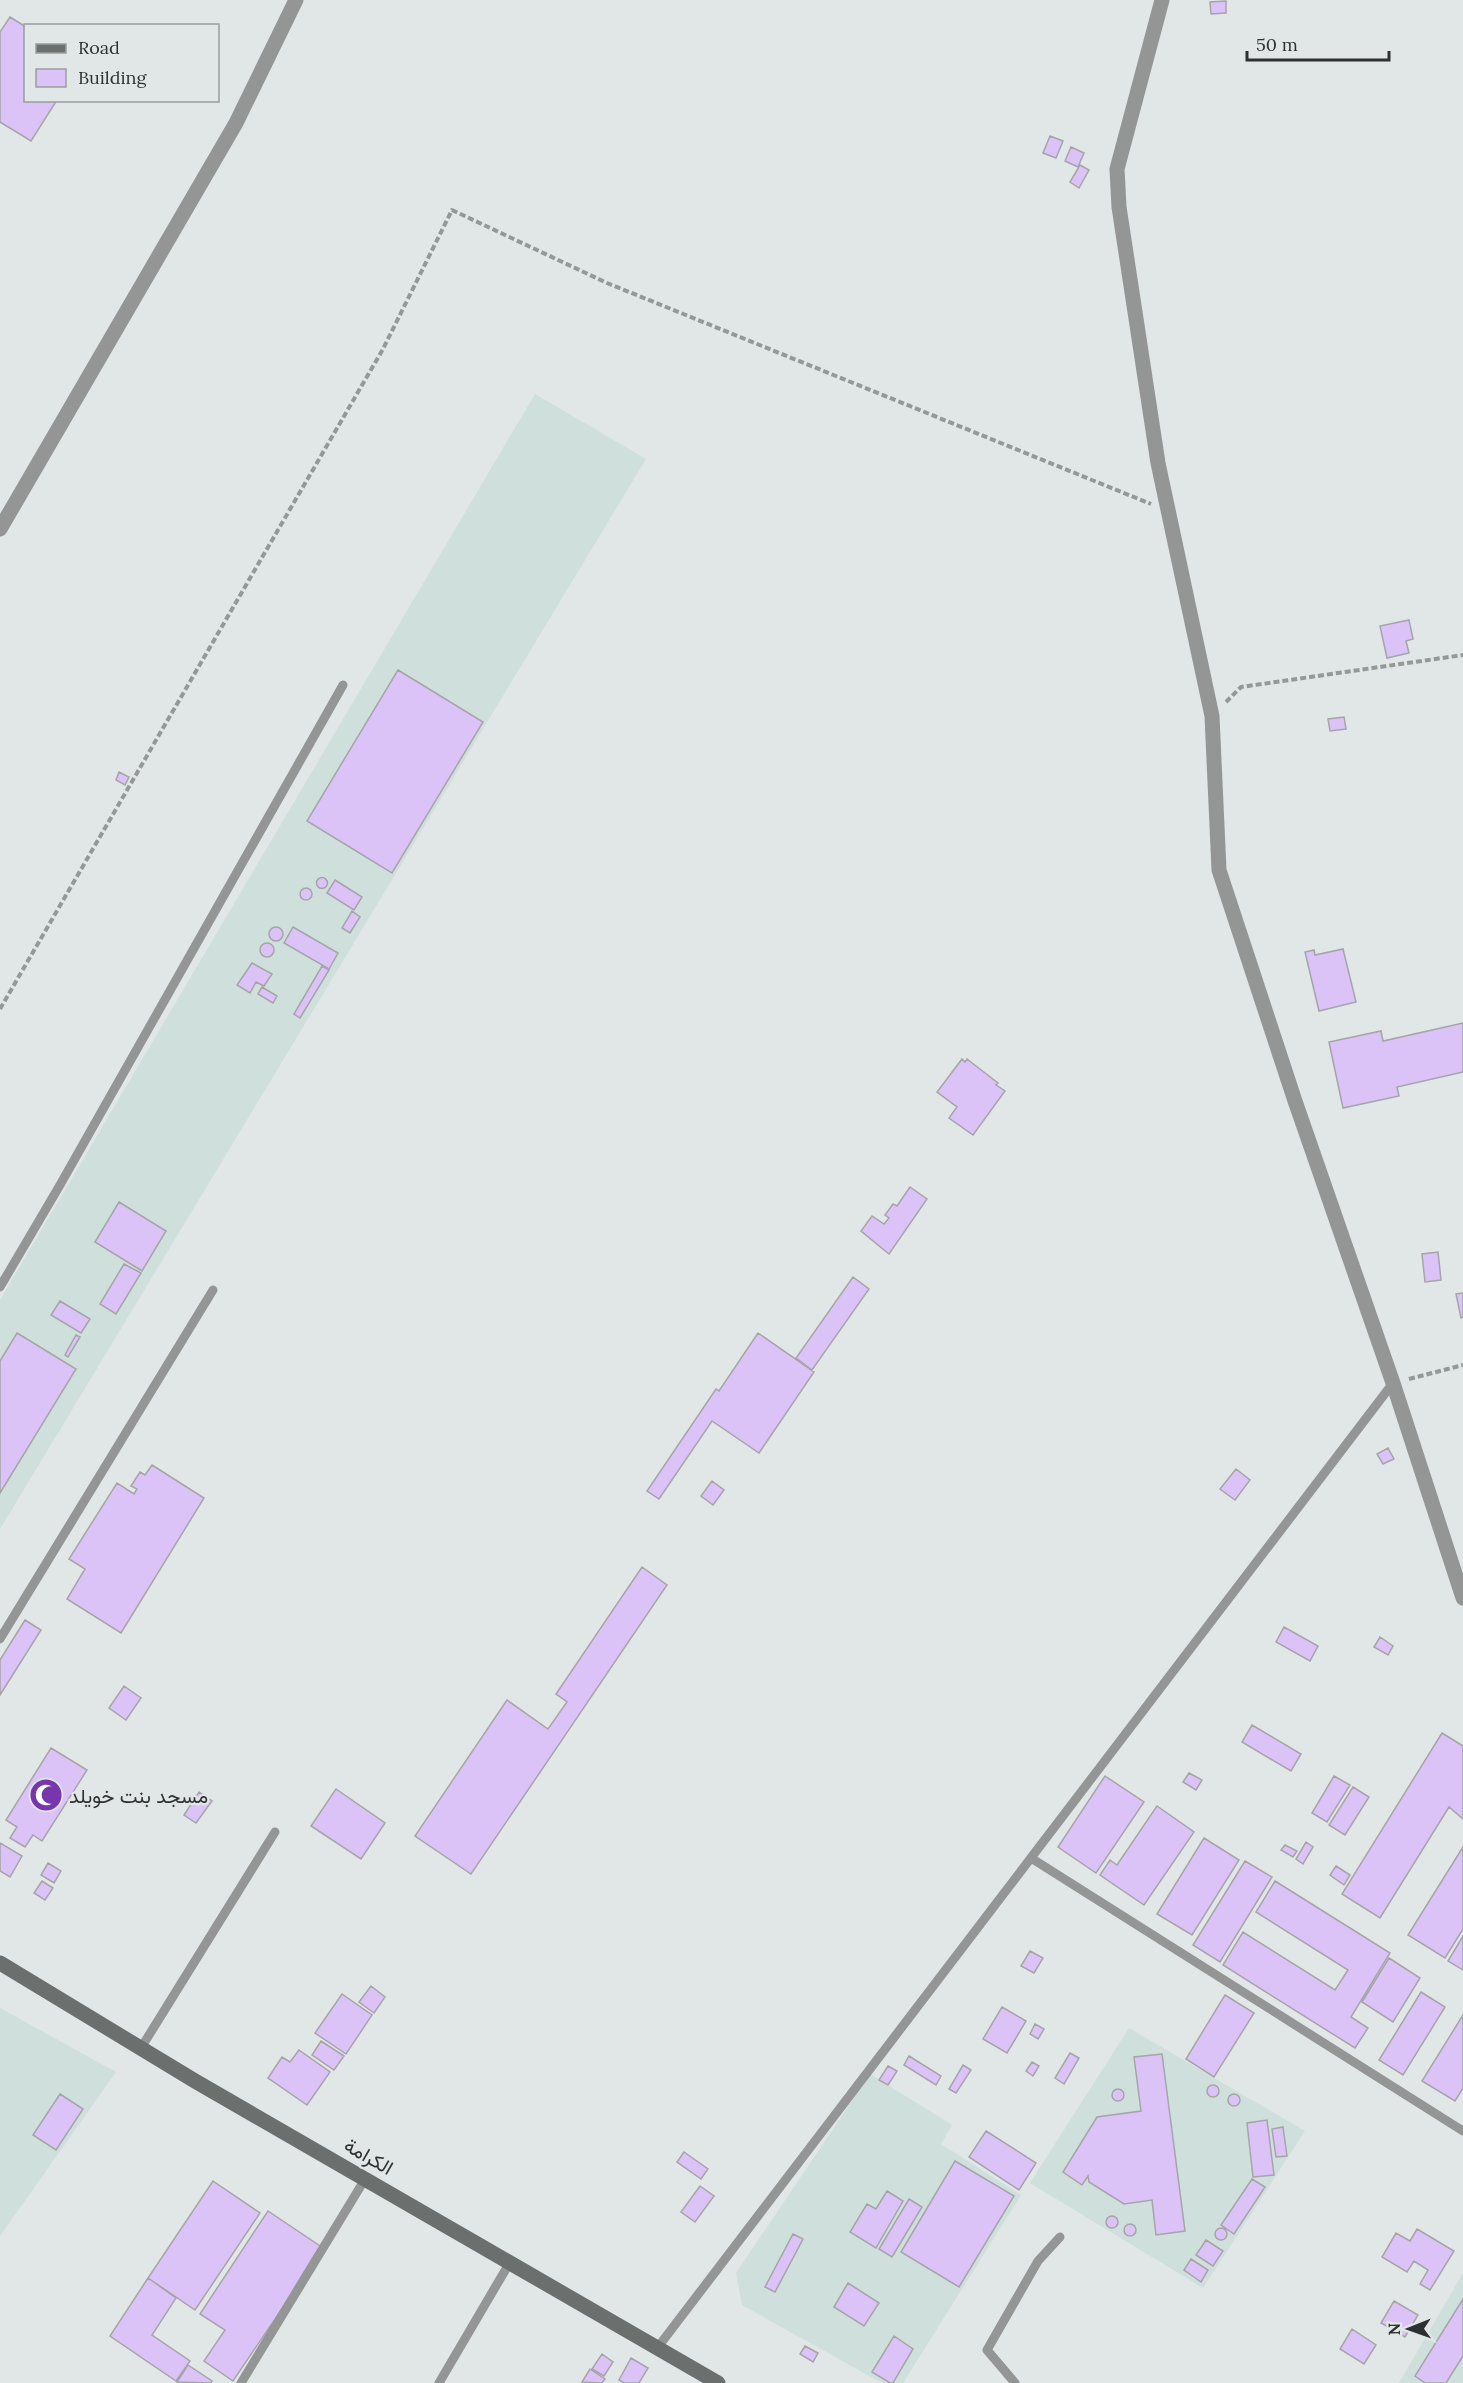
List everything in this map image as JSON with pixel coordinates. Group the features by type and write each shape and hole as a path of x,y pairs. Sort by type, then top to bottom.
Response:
{"main road":[{"name":"الكرامة","path":"0,1964 718,2383"}],"street":[{"path":"0,529 236,123 296,0"},
{"path":"1162,0 1117,169 1119,207 1158,463 1212,716 1219,870 1295,1101 1393,1383 1463,1598"}],"lane":[{"path":"0,1287 66,1175 343,685"},
{"path":"0,1639 213,1290"},
{"path":"658,2347 1393,1383"},
{"path":"141,2048 275,1832"},
{"path":"1031,1858 1463,2131"},
{"path":"241,2383 365,2179"},
{"path":"1015,2383 987,2350 1038,2261 1060,2237"},
{"path":"439,2383 510,2262"}],"path":[{"path":"0,1009 383,350 453,210 607,283 1169,511"},
{"path":"1212,716 1241,687 1463,655"},
{"path":"1393,1383 1463,1365"}],"shaded area":[{"path":"535,394 646,459 0,1529 0,1300"},
{"path":"0,2008 116,2072 0,2236"},
{"path":"1129,2028 1305,2131 1203,2288 1030,2183"},
{"path":"870,2074 952,2125 941,2144 1021,2195 903,2383 882,2383 742,2305 736,2273"},
{"path":"1463,2273 1463,2383 1399,2383"}],"building":[{"path":"1226,1 1226,13 1211,14 1210,2"},
{"path":"10,17 24,26 24,102 56,102 31,141 0,122 0,32"},
{"path":"1050,136 1063,141 1056,158 1043,153"},
{"path":"1071,147 1084,153 1078,167 1065,161"},
{"path":"1080,165 1089,170 1079,188 1070,182"},
{"path":"1409,620 1413,639 1406,641 1409,653 1387,658 1380,626"},
{"path":"398,670 483,722 392,873 307,821"},
{"path":"1344,717 1346,729 1330,731 1328,719"},
{"path":"119,772 129,777 125,785 116,780"},
{"path":"322,878 326,879 326,887 322,888 318,887 317,883 318,879"},
{"path":"335,880 362,897 354,910 327,893"},
{"path":"308,888 312,894 308,900 304,900 300,892"},
{"path":"352,911 360,917 350,933 342,928"},
{"path":"276,927 281,929 283,934 281,939 276,941 271,939 269,934 271,929"},
{"path":"293,927 338,953 329,969 284,943"},
{"path":"267,943 272,945 274,950 272,955 267,957 262,955 260,950 262,945"},
{"path":"1343,949 1356,1002 1319,1011 1305,952 1314,950 1315,955"},
{"path":"252,963 272,974 264,986 256,982 250,993 237,985"},
{"path":"322,966 329,970 300,1018 294,1014"},
{"path":"262,987 277,996 273,1003 258,994"},
{"path":"1463,1023 1463,1072 1397,1087 1399,1096 1343,1108 1329,1042 1381,1031 1383,1041"},
{"path":"962,1059 965,1062 967,1059 1005,1091 973,1135 949,1118 957,1107 937,1092"},
{"path":"910,1187 927,1199 889,1254 861,1231 872,1216 884,1224 889,1218 885,1215 893,1204 897,1206"},
{"path":"119,1202 166,1231 142,1271 95,1242"},
{"path":"1438,1252 1441,1280 1425,1282 1422,1254"},
{"path":"124,1264 141,1273 116,1314 100,1304"},
{"path":"853,1277 869,1289 812,1370 796,1358"},
{"path":"1463,1293 1463,1317 1461,1318 1456,1294"},
{"path":"60,1301 90,1319 81,1333 51,1315"},
{"path":"17,1333 76,1369 0,1493 0,1361"},
{"path":"758,1333 814,1372 759,1453 712,1421 659,1499 647,1491 716,1389 719,1391"},
{"path":"76,1335 80,1337 68,1357 65,1355"},
{"path":"1388,1448 1394,1459 1383,1464 1377,1454"},
{"path":"152,1465 204,1498 121,1633 67,1599 85,1569 69,1559 117,1483 134,1494 137,1489 131,1486 140,1472 145,1475"},
{"path":"1236,1469 1250,1480 1235,1500 1220,1489"},
{"path":"712,1481 724,1490 713,1505 701,1496"},
{"path":"642,1567 667,1585 471,1874 415,1836 507,1700 548,1729 567,1702 556,1694"},
{"path":"25,1620 41,1630 0,1695 0,1660"},
{"path":"1284,1627 1318,1646 1310,1661 1276,1642"},
{"path":"1380,1637 1393,1646 1388,1655 1374,1647"},
{"path":"124,1686 141,1698 126,1720 109,1708"},
{"path":"1252,1725 1301,1754 1291,1771 1242,1742"},
{"path":"1442,1733 1463,1746 1463,1819 1449,1807 1380,1918 1342,1894"},
{"name":"مسجد بنت خويلد","path":"51,1748 87,1770 42,1841 33,1835 25,1847 10,1838 17,1827 6,1820"},
{"path":"1189,1773 1202,1780 1196,1790 1183,1782"},
{"path":"1105,1776 1144,1802 1096,1873 1058,1847"},
{"path":"1334,1776 1350,1785 1327,1822 1312,1813"},
{"path":"1353,1787 1369,1797 1345,1835 1329,1825"},
{"path":"336,1789 385,1823 361,1859 311,1826"},
{"path":"199,1792 212,1801 196,1823 184,1815"},
{"path":"1157,1806 1194,1832 1144,1905 1100,1875 1110,1860 1117,1865"},
{"path":"1204,1838 1239,1860 1192,1935 1157,1914"},
{"path":"1306,1842 1313,1847 1303,1864 1296,1859"},
{"path":"0,1843 22,1856 10,1877 0,1871"},
{"path":"1285,1845 1297,1851 1293,1857 1281,1850"},
{"path":"1463,1847 1463,1929 1445,1958 1408,1935"},
{"path":"1245,1861 1272,1877 1220,1962 1193,1945"},
{"path":"48,1863 61,1871 54,1883 41,1875"},
{"path":"1336,1866 1350,1875 1344,1885 1330,1875"},
{"path":"42,1881 53,1888 45,1900 34,1893"},
{"path":"1275,1881 1390,1953 1351,2017 1368,2028 1355,2048 1223,1965 1243,1932 1335,1990 1348,1970 1256,1912"},
{"path":"1463,1936 1463,1970 1448,1961"},
{"path":"1030,1951 1043,1958 1034,1973 1021,1966"},
{"path":"1389,1958 1420,1978 1393,2022 1362,2002"},
{"path":"371,1986 385,1997 374,2013 359,2002"},
{"path":"1421,1992 1445,2007 1403,2075 1379,2060"},
{"path":"342,1994 372,2015 346,2054 315,2033"},
{"path":"1225,1995 1254,2013 1214,2077 1186,2059"},
{"path":"1002,2007 1026,2021 1007,2053 983,2039"},
{"path":"1463,2015 1463,2088 1455,2101 1422,2081"},
{"path":"1035,2024 1044,2029 1038,2039 1030,2034"},
{"path":"321,2041 344,2056 334,2070 312,2055"},
{"path":"299,2050 330,2072 307,2105 268,2078 282,2057 290,2062"},
{"path":"1070,2053 1079,2058 1064,2084 1055,2078"},
{"path":"1162,2054 1185,2231 1156,2235 1152,2200 1124,2204 1089,2182 1088,2176 1082,2185 1063,2172 1097,2117 1141,2111 1134,2057"},
{"path":"909,2056 941,2076 936,2085 904,2065"},
{"path":"1032,2062 1039,2066 1033,2076 1026,2071"},
{"path":"963,2065 971,2070 956,2093 949,2089"},
{"path":"888,2066 897,2071 888,2085 879,2080"},
{"path":"1213,2085 1219,2091 1213,2097 1207,2091"},
{"path":"1118,2089 1124,2095 1118,2101 1112,2095"},
{"path":"60,2094 83,2109 56,2150 33,2135"},
{"path":"1234,2094 1240,2100 1234,2106 1228,2100"},
{"path":"1267,2120 1274,2175 1253,2177 1247,2123"},
{"path":"1283,2127 1287,2156 1276,2157 1272,2129"},
{"path":"986,2131 1036,2163 1019,2190 969,2157"},
{"path":"684,2152 708,2169 701,2179 677,2162"},
{"path":"955,2161 1014,2196 959,2287 901,2252"},
{"path":"1252,2179 1265,2187 1234,2234 1221,2225"},
{"path":"213,2181 260,2213 195,2310 148,2278"},
{"path":"700,2186 714,2196 695,2222 681,2212"},
{"path":"887,2191 903,2201 876,2248 850,2232 867,2204 876,2209"},
{"path":"909,2199 922,2207 892,2257 879,2249"},
{"path":"268,2211 323,2248 233,2381 204,2361 225,2330 200,2314"},
{"path":"1112,2216 1118,2222 1112,2228 1106,2222"},
{"path":"1130,2224 1136,2230 1130,2236 1124,2230"},
{"path":"1221,2228 1227,2234 1221,2240 1215,2234"},
{"path":"1417,2229 1454,2251 1430,2290 1420,2284 1428,2270 1414,2261 1407,2272 1382,2257 1396,2233 1410,2241"},
{"path":"793,2234 803,2239 775,2292 765,2287"},
{"path":"1206,2240 1223,2251 1213,2266 1196,2255"},
{"path":"1191,2259 1208,2270 1201,2282 1184,2270"},
{"path":"148,2278 176,2298 152,2335 190,2361 176,2381 110,2336"},
{"path":"848,2283 879,2303 864,2326 834,2307"},
{"path":"1463,2299 1463,2356 1446,2383 1425,2383 1415,2376"},
{"path":"1394,2301 1418,2315 1405,2337 1381,2323"},
{"path":"1352,2329 1376,2345 1364,2364 1340,2349"},
{"path":"894,2336 913,2349 893,2383 890,2383 872,2372"},
{"path":"805,2346 818,2353 813,2362 800,2354"},
{"path":"602,2354 613,2362 604,2376 592,2369"},
{"path":"631,2358 648,2368 639,2383 624,2383 619,2380"},
{"path":"188,2365 212,2381 211,2383 177,2382"},
{"path":"590,2369 605,2379 602,2383 582,2382"}],"place":[{"name":"مسجد بنت خويلد","path":"46,1795"}]}
